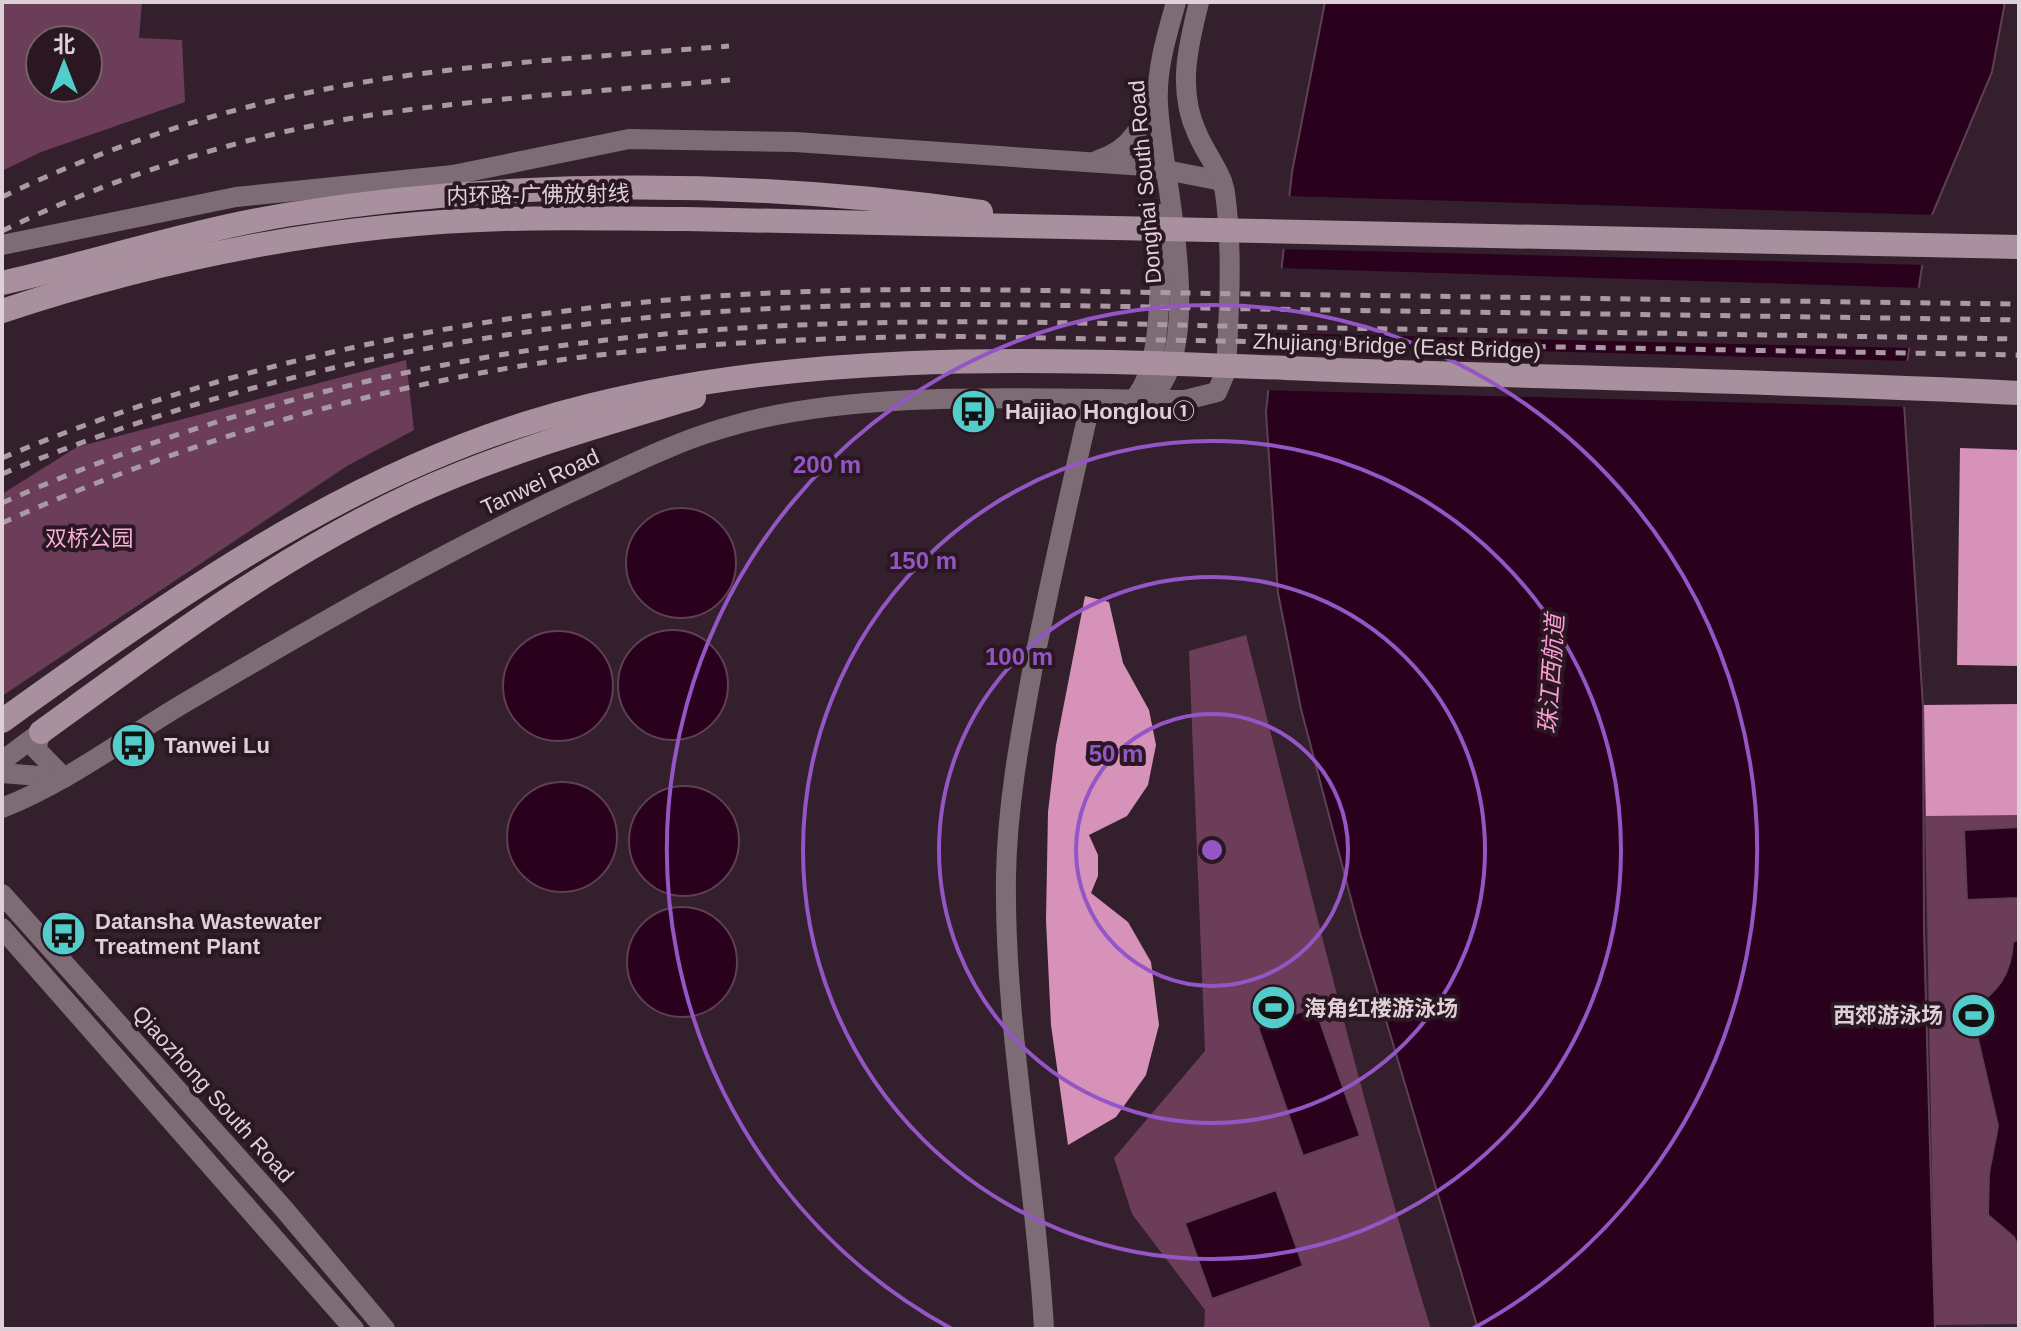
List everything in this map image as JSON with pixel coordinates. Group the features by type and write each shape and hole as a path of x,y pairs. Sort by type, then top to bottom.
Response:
{"highway":[{"path":"2,283 221,227 362,204 494,193 598,189 786,192 897,200 1086,227 2019,249"},
{"name":"内环路-广佛放射线","path":"2,311 177,262 249,248 436,223 572,218 1086,227"},
{"name":"Zhujiang Bridge (East Bridge)","path":"773,373 913,364 1119,364 2019,393"},
{"path":"41,732 190,624 313,546 415,493 559,438 773,373"},
{"path":"2,721 262,546 319,512 384,480 534,421 655,391 773,373"}],"street":[{"name":"Donghai South Road","path":"1141,400 1154,350 1164,168 1158,79 1176,2"},
{"path":"1044,1329 1040,1264 1013,1031 1006,875 1020,736 1059,537 1091,401 1200,399 1217,392 1223,383 1228,338 1227,220 1222,181 1195,130 1186,95 1187,52 1199,2"},
{"path":"1091,162 1122,150 1131,141 1140,129 1158,79"},
{"path":"2,245 236,197 453,175 629,139 795,142 1091,162 1164,168 1222,181"},
{"name":"Tanwei Road","path":"2,808 64,778 247,666 431,562 547,504 689,439 763,418 866,405 1091,401"},
{"path":"41,732 36,749 64,778"},
{"path":"2,761 41,732"},
{"path":"2,773 64,778"},
{"name":"Qiaozhong South Road","path":"2,894 284,1209 385,1329"},
{"path":"2,928 354,1329"}],"green space":[{"path":"2,2 142,2 139,38 182,40 185,102 41,152 2,171"},
{"name":"双桥公园","path":"406,360 414,430 347,466 2,696 2,494 77,447"},
{"name":"海角红楼游泳场","path":"1246,635 1357,1070 1431,1329 1204,1329 1205,1310 1132,1214 1114,1158 1205,1051 1189,651"},
{"name":"西郊游泳场","path":"2019,705 2019,1324 1935,1325 1923,707"}],"water":[{"name":"珠江西航道","path":"1325,2 2005,2 1992,72 1929,222 1903,388 1923,707 1924,931 1935,1329 1478,1329 1360,933 1301,709 1278,593 1266,412 1292,172"},
{"path":"681,508 702,512 720,524 732,542 736,563 732,584 720,602 702,614 681,618 660,614 642,602 630,584 626,563 630,542 642,524 660,512"},
{"path":"673,630 694,634 712,646 724,664 728,685 724,706 712,724 694,736 673,740 652,736 634,724 622,706 618,685 622,664 634,646 652,634"},
{"path":"558,631 579,635 597,647 609,665 613,686 609,707 597,725 579,737 558,741 537,737 519,725 507,707 503,686 507,665 519,647 537,635"},
{"path":"562,782 583,786 601,798 613,816 617,837 613,858 601,876 583,888 562,892 541,888 523,876 511,858 507,837 511,816 523,798 541,786"},
{"path":"684,786 705,790 723,802 735,820 739,841 735,862 723,880 705,892 684,896 663,892 645,880 633,862 629,841 633,820 645,802 663,790"},
{"path":"2019,827 2019,898 1967,900 1964,830"},
{"path":"682,907 703,911 721,923 733,941 737,962 733,983 721,1001 703,1013 682,1017 661,1013 643,1001 631,983 627,962 631,941 643,923 661,911"},
{"path":"2019,939 2019,1249 2014,1237 1988,1215 1989,1173 1998,1126 1971,1009 2001,982 2012,954 2013,942"},
{"path":"1315,1007 1360,1136 1303,1156 1258,1027"},
{"path":"1276,1190 1303,1266 1212,1299 1185,1223"}],"pier":[{"path":"1285,196 1936,215 1927,265 1280,249"},
{"path":"1278,268 1923,288 1913,348 1271,333"},
{"path":"1270,344 1911,361 1908,407 1265,390"}],"building":[{"path":"1960,448 2019,450 2019,666 1957,665"},
{"path":"1085,596 1109,602 1123,663 1149,710 1156,745 1148,785 1127,816 1089,835 1098,855 1098,876 1091,893 1128,922 1151,962 1159,1025 1146,1075 1116,1117 1068,1145 1051,1025 1046,920 1048,812 1056,745"},
{"path":"2019,704 2019,815 1926,816 1924,705"}],"railway":[{"path":"2,197 83,161 166,131 250,106 336,87 482,66 729,46"},
{"path":"2,231 141,173 287,131 428,107 730,80"},
{"path":"2,458 88,424 175,395 354,347 535,315 718,296 851,290 984,290 2019,304"},
{"path":"2,474 102,435 204,402 308,374 413,351 519,333 734,311 841,306 998,305 2019,320"},
{"path":"2,503 161,440 326,391 495,356 665,334 816,324 1043,322 2019,339"},
{"path":"2,523 135,468 203,444 341,404 411,387 553,361 695,346 933,336 2019,355"}],"place":[{"name":"Haijiao Honglou①","path":"974,411"},
{"name":"Tanwei Lu","path":"133,745"},
{"name":"Datansha Wastewater Treatment Plant","path":"64,934"},
{"name":"海角红楼游泳场","path":"1273,1008"},
{"name":"西郊游泳场","path":"1974,1015"}]}
